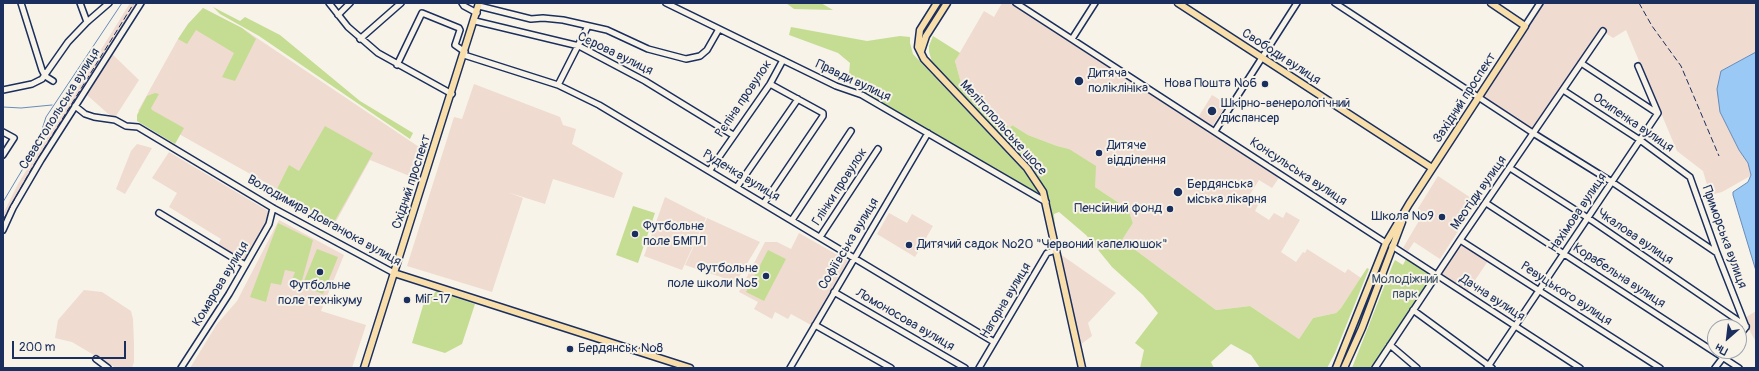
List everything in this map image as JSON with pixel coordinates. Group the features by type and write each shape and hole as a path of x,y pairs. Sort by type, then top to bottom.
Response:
{"main road":[{"path":"920,53 918,40 920,30 937,3"},
{"path":"920,53 924,40 947,3"},
{"name":"Свободи вулиця","path":"1178,3 1432,168"},
{"path":"1491,3 1525,26"},
{"name":"Східний проспект","path":"364,368 465,53 479,4"},
{"name":"Західний проспект","path":"1336,368 1386,242 1408,204 1525,26"},
{"name":"Мелітопольське шосе","path":"920,53 1035,178 1046,202 1082,368"},
{"name":"Західний проспект","path":"1344,368 1362,328 1408,204"},
{"path":"1386,242 1392,246"},
{"name":"Володимира Довганюка вулиця","path":"394,273 690,368"}],"street":[{"path":"21,3 45,76 53,81"},
{"path":"80,3 87,22"},
{"path":"3,90 32,84 45,76 68,42 87,22 109,3"},
{"name":"Севастопольська вулиця","path":"3,230 13,208 75,106 141,3"},
{"path":"329,3 360,39 378,53 397,65 452,94"},
{"path":"338,15 350,3"},
{"path":"360,39 401,3"},
{"path":"462,3 464,6 477,13"},
{"name":"Правди вулиця","path":"666,3 836,86 865,96 1046,202"},
{"name":"Консульська вулиця","path":"1016,3 1386,242"},
{"path":"1072,39 1094,3"},
{"path":"1214,131 1297,3"},
{"path":"1335,3 1479,96 1533,133 1612,182 1717,253"},
{"name":"Західний проспект","path":"1525,26 1540,3"},
{"path":"479,4 530,19 563,20 607,30 648,49 686,59 697,58 703,53 719,29"},
{"path":"397,65 422,13 459,28 460,30 455,45 465,53"},
{"name":"Сєрова вулиця","path":"475,21 579,46 645,81 733,135"},
{"path":"558,85 588,26"},
{"name":"Меотіди вулиця","path":"1375,368 1460,240 1603,31"},
{"name":"Руденка вулиця","path":"465,53 558,85 599,105 710,170 994,342"},
{"name":"Рєпіна провулок","path":"710,170 770,84 783,60"},
{"path":"1581,63 1658,114"},
{"path":"1638,66 1658,114"},
{"path":"764,203 823,116 823,112 770,84"},
{"name":"Осипенка вулиця","path":"1563,90 1640,140 1690,177"},
{"path":"737,187 798,99"},
{"name":"Володимира Довганюка вулиця","path":"75,106 85,114 94,117 114,120 126,126 138,126 273,208 394,273"},
{"name":"Нахімова вулиця","path":"1489,367 1658,114"},
{"path":"792,220 851,131"},
{"path":"3,132 14,138 3,155"},
{"name":"Софіївська вулиця","path":"790,368 853,258 928,133"},
{"name":"Глінки провулок","path":"820,237 878,149"},
{"name":"Чкалова вулиця","path":"1510,168 1588,218 1734,319"},
{"name":"Приморська вулиця","path":"1690,177 1717,253 1743,319"},
{"name":"Корабельна вулиця","path":"1486,203 1707,347"},
{"name":"Комарова вулиця","path":"181,368 269,224 273,208"},
{"path":"159,213 245,265"},
{"name":"Ревуцького вулиця","path":"1460,240 1660,368"},
{"name":"Дачна вулиця","path":"1392,246 1580,368"},
{"name":"Нагорна вулиця","path":"979,368 1047,253 1056,250"},
{"name":"Ломоносова вулиця","path":"834,292 965,368"},
{"path":"1413,310 1489,367"},
{"path":"815,325 890,368"},
{"path":"1390,345 1417,368"},
{"path":"96,359 108,368"},
{"path":"1715,368 1722,359"},
{"name":"Корабельна вулиця","path":"1726,359 1739,368"}],"shaded area":[{"path":"130,3 138,3 3,226 3,214 18,184"},
{"name":"Бердянська міська лікарня","path":"1002,3 1013,3 1280,176 1272,188 1259,180 1247,199 1258,205 1255,211 1269,220 1274,213 1283,218 1286,212 1300,220 1281,252 1296,262 1307,249 1345,273 1348,269 1361,278 1341,308 1336,313 1313,318 1299,339 1250,306 1216,310 1122,240 1133,223 1128,209 1095,187 1069,149 1028,135 1012,125 1010,128 981,105 983,101 974,92 961,83 955,61 984,11 994,17"},
{"path":"1542,3 1756,3 1756,52 1721,71 1720,112 1739,150 1748,163 1752,175 1722,192 1710,195 1703,171 1677,151 1626,30 1613,38 1603,31 1533,131 1482,97"},
{"path":"203,8 242,28 422,149 412,177 370,160 334,225 277,189 138,111 178,39 188,24"},
{"path":"112,54 139,80 114,119 87,95"},
{"path":"474,84 560,117 563,125 576,129 572,144 623,173 614,198 553,179 545,204 507,192 523,198 492,292 407,266 454,117 462,119"},
{"name":"Шкірно-венерологічний диспансер","path":"1212,95 1227,104 1211,128 1197,119"},
{"path":"137,144 152,148 125,194 116,189 131,151"},
{"path":"169,152 268,211 265,223 244,260 218,245 221,239 169,207 177,193 152,178"},
{"name":"Школа №9","path":"1438,176 1477,202 1440,259 1414,242 1408,251 1403,248 1420,219 1414,215"},
{"path":"665,197 706,218 682,270 644,256"},
{"name":"Дитячий садок №20 \"Червоний капелюшок\"","path":"889,213 907,223 912,214 933,226 915,257 877,234"},
{"path":"707,218 760,242 736,282 685,265"},
{"path":"279,220 344,255 321,311 366,325 352,368 190,368 217,324 237,301"},
{"path":"799,233 848,261 811,325 791,314 788,319 775,312 772,319 754,309 758,302 739,292 765,242 777,242 791,249"},
{"path":"1459,242 1488,261 1467,292 1439,273"},
{"path":"1060,254 1116,293 1088,323 1092,336 1080,345"},
{"path":"84,290 102,292 131,311 133,319 134,344 134,362 132,368 116,368 72,342 55,338 58,320"},
{"path":"1756,311 1756,342 1747,326 1747,319 1743,319"}],"green space":[{"path":"786,3 821,3 833,10 794,9"},
{"path":"213,7 240,21 245,17 280,35 360,101 413,133 410,139 259,36 220,14"},
{"path":"203,8 242,28 256,39 235,81 222,77 234,53 196,30 187,44 178,39 188,24"},
{"path":"791,27 867,41 900,36 910,37 913,54 1022,169 1033,183 1039,195 865,94 862,84 853,79 849,73 850,63 838,53 789,35"},
{"path":"933,36 960,53 955,61 961,83 974,92 983,101 981,105 1010,128 1012,125 1028,135 1069,149 1096,166 1095,187 1128,209 1133,223 1122,240 1216,310 1250,306 1299,339 1313,318 1336,313 1341,308 1367,268 1369,269 1335,353 1327,368 1260,368 1251,355 1231,344 1211,362 1214,368 1140,368 1144,350 1135,343 1158,313 1143,295 1112,267 1086,235 1059,212 1054,214 1055,228 1047,193 1037,175 933,65 929,52 929,46"},
{"path":"155,93 159,94 151,108 152,110 184,128 175,144 137,121 137,115 147,96"},
{"path":"325,126 373,153 333,224 277,189 289,165 299,171"},
{"name":"Футбольне поле БМПЛ","path":"633,206 655,213 638,263 616,255"},
{"path":"278,223 313,240 300,288 290,285 295,272 285,270 281,285 271,283 266,302 250,297"},
{"name":"Футбольне поле технікуму","path":"317,249 338,257 323,294 302,286"},
{"name":"Футбольне поле школи №5","path":"768,250 786,259 764,301 746,292"},
{"path":"1384,254 1386,255 1359,327 1341,368 1339,368"},
{"name":"Молодіжний парк","path":"1406,259 1433,276 1375,368 1352,368 1393,264 1395,260 1403,265"},
{"path":"436,291 475,304 462,344 445,353 412,343 427,292 434,294"}],"water":[{"path":"1756,52 1756,271 1733,195 1733,192 1748,182 1751,175 1748,163 1739,150 1720,112 1717,89 1721,71"}],"waterway":[{"path":"3,202 37,145 46,117 122,3"},
{"path":"3,107 21,108 52,105"}],"railway":[{"path":"3,220 32,168 134,3"},
{"path":"1639,3 1652,26 1681,66 1719,156"}],"place":[{"name":"Дитяча поліклініка","path":"1079,81"},
{"name":"Нова Пошта №6","path":"1265,84"},
{"name":"Шкірно-венерологічний диспансер","path":"1212,111"},
{"name":"Дитяче відділення","path":"1099,153"},
{"name":"Бердянська міська лікарня","path":"1178,192"},
{"name":"Пенсійний фонд","path":"1170,209"},
{"name":"Школа №9","path":"1442,217"},
{"name":"Футбольне поле БМПЛ","path":"635,234"},
{"name":"Дитячий садок №20 \"Червоний капелюшок\"","path":"909,245"},
{"name":"Футбольне поле технікуму","path":"320,272"},
{"name":"Футбольне поле школи №5","path":"766,276"},
{"name":"МіГ-17","path":"407,300"},
{"name":"Бердянськ №8","path":"570,349"}]}
